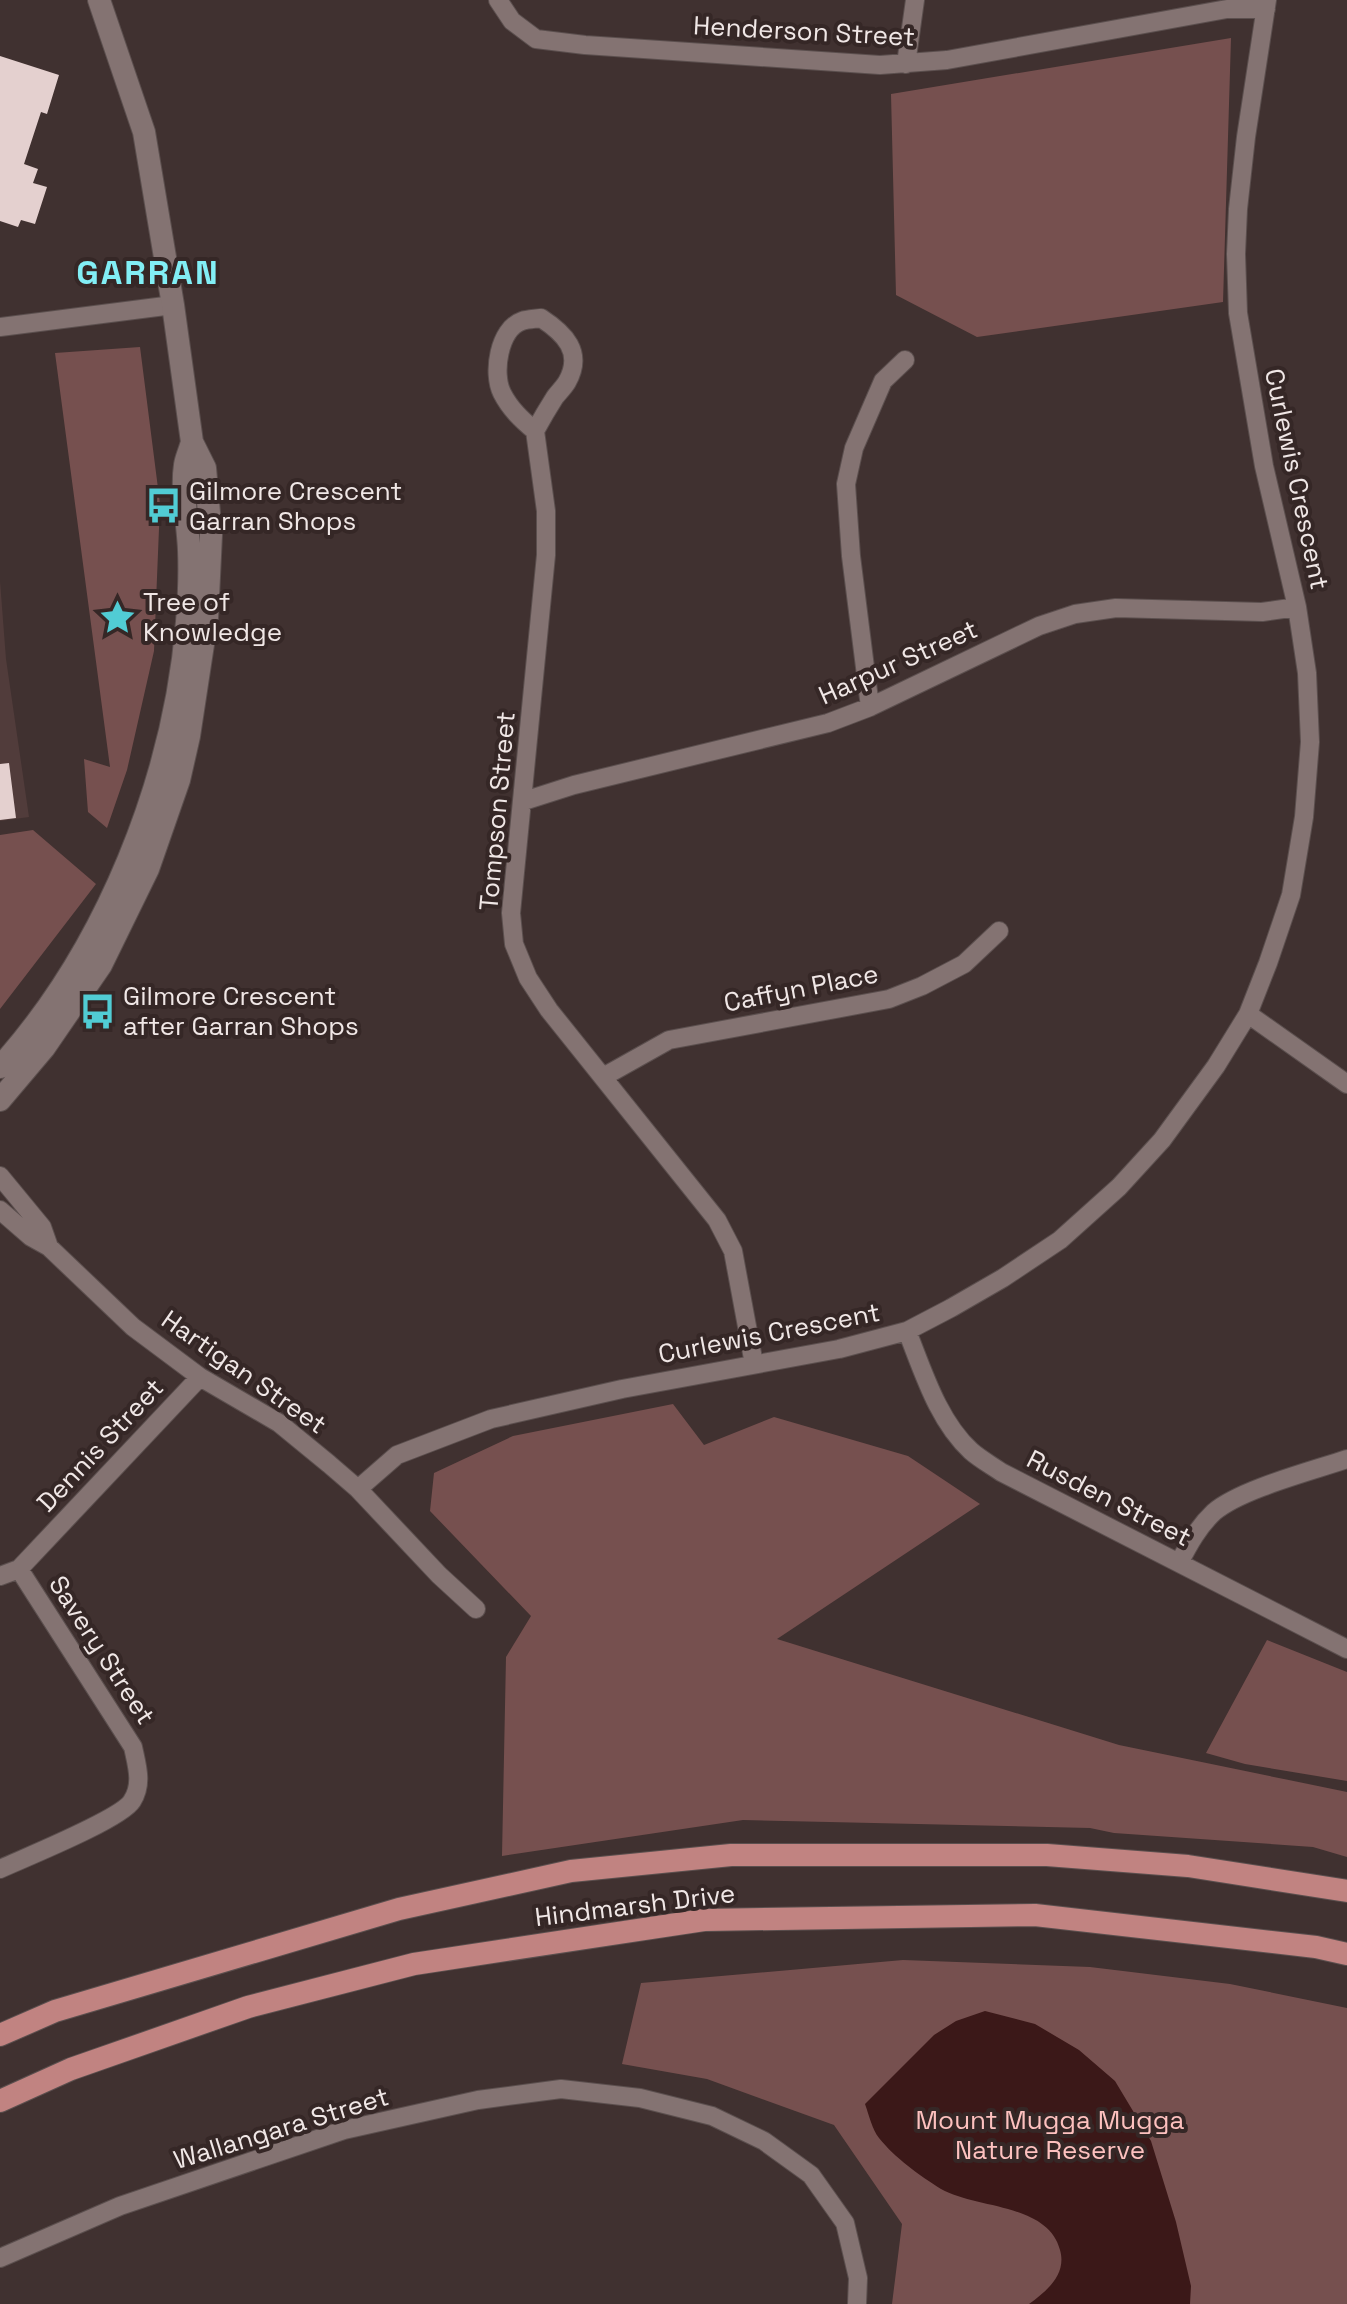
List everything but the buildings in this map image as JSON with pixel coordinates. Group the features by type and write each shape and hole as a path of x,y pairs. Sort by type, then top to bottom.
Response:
{"main road":[{"name":"Hindmarsh Drive","path":"0,2035 55,2011 399,1909 571,1871 731,1855 1047,1855 1188,1866 1347,1891"},
{"name":"Hindmarsh Drive","path":"0,2101 71,2069 248,2007 414,1964 704,1920 1035,1915 1316,1947 1347,1954"}],"street":[{"path":"0,1100 36,1042 101,965 148,869 179,780 207,618 211,550 205,468 192,442 144,132 99,0"},
{"name":"Henderson Street","path":"498,0 512,21 536,39 880,65 947,60 1266,4"},
{"path":"906,64 915,0"},
{"name":"Curlewis Crescent","path":"358,1489 397,1455 491,1419 622,1389 785,1361 907,1331 1003,1278 1060,1240 1119,1187 1162,1140 1216,1066 1248,1014 1291,895 1304,817 1310,742 1307,673 1297,607 1264,466 1238,313 1238,209 1266,4"},
{"path":"0,327 173,305"},
{"path":"541,318 559,330 573,348 573,361 568,380 535,431 515,414 500,391 498,365 504,336 520,322 541,318"},
{"path":"870,707 851,556 846,484 854,448 883,381 905,360"},
{"name":"Tompson Street","path":"535,431 546,511 546,555 524,801 513,881 511,913 514,944 528,978 549,1010 717,1220 733,1251 754,1364"},
{"name":"Harpur Street","path":"524,801 574,785 828,723 870,707 1039,626 1075,614 1116,608 1262,612 1297,607"},
{"name":"Caffyn Place","path":"603,1077 669,1040 889,999 964,964 999,931"},
{"path":"1248,1014 1347,1084"},
{"path":"0,1067 36,1042"},
{"name":"Hartigan Street","path":"0,1176 42,1227 49,1247"},
{"name":"Hartigan Street","path":"0,1210 31,1237 49,1247 133,1327 200,1377 279,1423 358,1489 439,1575 476,1609"},
{"name":"Rusden Street","path":"907,1331 950,1426 970,1450 1001,1472 1347,1649"},
{"name":"Dennis Street","path":"0,1576 19,1569 200,1377"},
{"path":"1179,1563 1194,1533 1215,1511 1239,1496 1347,1459"},
{"name":"Savery Street","path":"0,1869 110,1818 132,1803 140,1777 133,1747 19,1569"},
{"name":"Wallangara Street","path":"0,2258 120,2206 344,2130 478,2100 561,2089 640,2098 712,2116 764,2141 811,2175 845,2223 858,2278 857,2304"}],"shaded area":[{"path":"0,581 6,659 29,817 0,821"},
{"path":"985,2011 1035,2024 1079,2050 1115,2081 1151,2141 1176,2222 1191,2286 1190,2304 1029,2304 1049,2288 1061,2267 1060,2250 1053,2235 1041,2223 1026,2215 941,2189 908,2166 879,2138 865,2104 934,2035 956,2021"}],"green space":[{"path":"1231,38 1223,302 977,337 896,295 891,94"},
{"path":"140,347 160,504 154,651 127,770 107,828 88,812 84,759 110,767 55,353"},
{"path":"33,830 96,884 0,1009 0,835"},
{"path":"673,1404 704,1445 774,1417 908,1456 980,1504 777,1639 1119,1745 1347,1792 1347,1857 1313,1847 1114,1833 1090,1828 743,1820 502,1856 506,1657 531,1616 430,1511 434,1473 513,1436"},
{"path":"1267,1640 1347,1672 1347,1781 1245,1764 1206,1753"},
{"name":"Mount Mugga Mugga Nature Reserve","path":"903,1960 1090,1967 1230,1984 1347,2008 1347,2304 892,2304 902,2224 834,2125 707,2079 622,2064 641,1983"}],"place":[{"name":"Gilmore Crescent Garran Shops","path":"163,506"},
{"name":"Tree of Knowledge","path":"117,617"},
{"name":"Gilmore Crescent after Garran Shops","path":"97,1011"}],"district":[{"name":"GARRAN","path":"148,272"}]}
